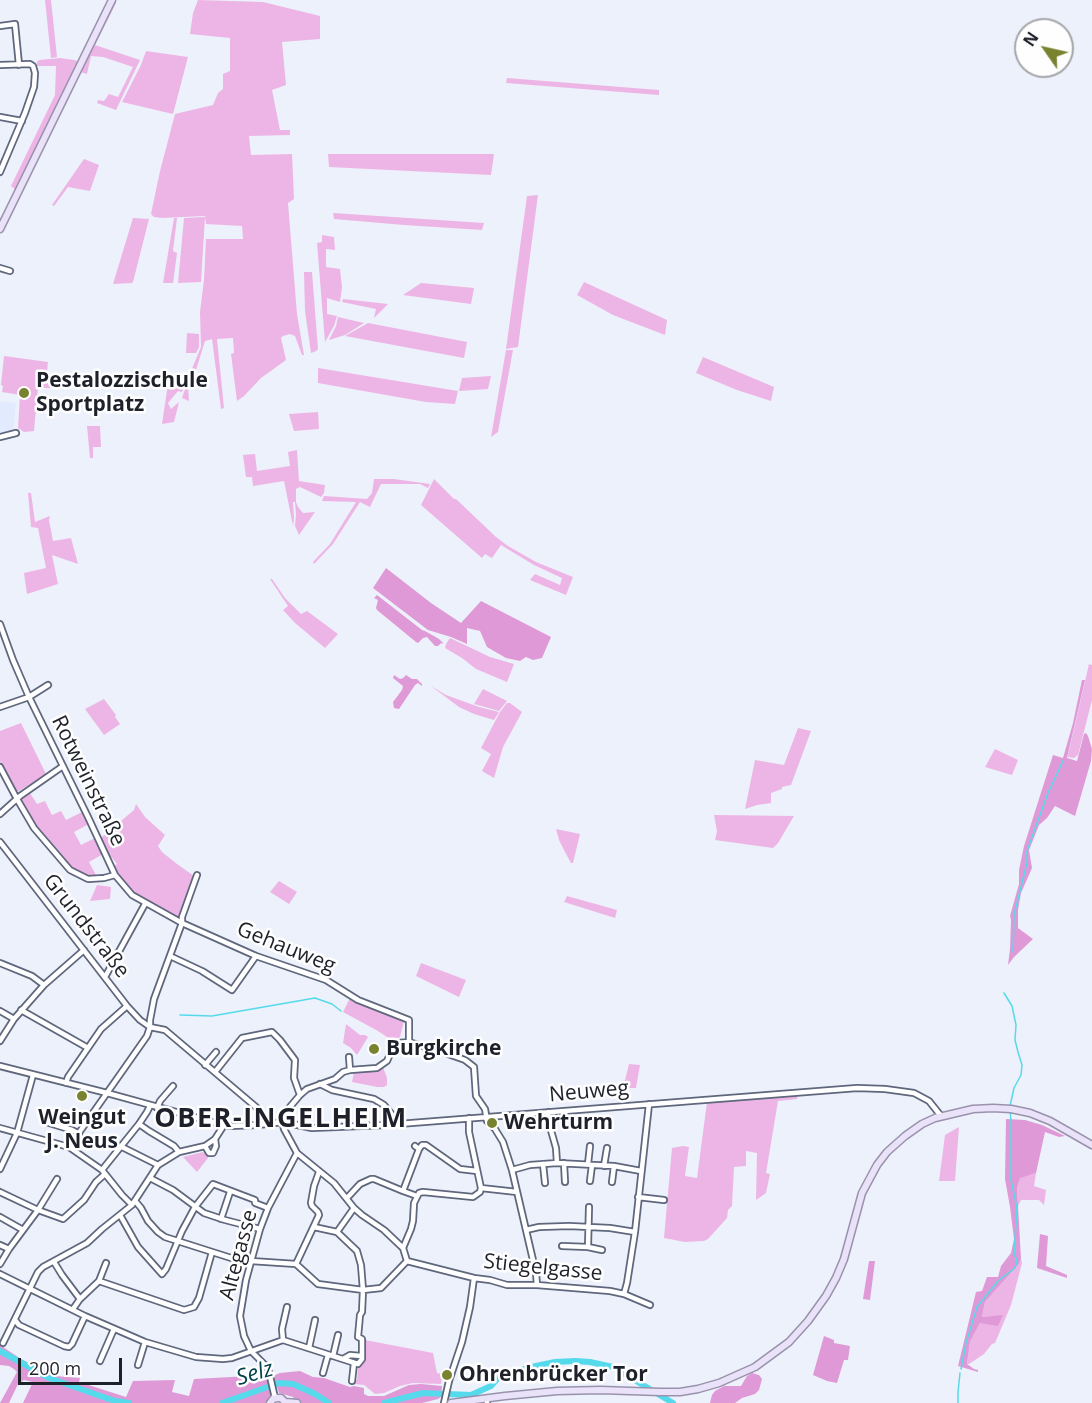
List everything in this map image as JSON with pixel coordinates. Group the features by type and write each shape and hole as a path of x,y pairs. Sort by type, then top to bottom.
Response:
{"main road":[{"path":"0,229 112,0"},
{"path":"451,1403 539,1392 586,1390 660,1392 698,1389 737,1376 762,1362 796,1335 826,1296 844,1259 862,1193 877,1165 887,1152 905,1136 922,1124 938,1117 972,1109 1005,1108 1030,1113 1050,1121 1092,1145"},
{"path":"273,1398 297,1403"}],"street":[{"path":"0,26 15,24 19,65"},
{"path":"0,65 27,64 33,66 35,74 34,87 22,121 0,172"},
{"path":"0,117 22,121"},
{"path":"0,268 10,271"},
{"path":"0,437 16,433"},
{"name":"Rotweinstraße","path":"0,624 29,697 116,875 132,895 182,923"},
{"path":"0,707 29,697 48,685"},
{"path":"0,814 16,799 63,766"},
{"path":"0,767 34,828 70,870 88,879 116,875"},
{"name":"Grundstraße","path":"0,842 140,1020 150,1027 165,1030 256,1107 264,1117 266,1124"},
{"path":"69,1147 147,1036 154,999 197,875"},
{"path":"105,977 146,904"},
{"name":"Gehauweg","path":"182,923 256,956 326,980 358,1000 409,1020 409,1042"},
{"path":"0,1041 21,1010 44,985 84,950"},
{"path":"170,956 202,971 232,990 256,956"},
{"path":"0,963 32,976 44,985"},
{"path":"66,1083 101,1029 126,1005"},
{"path":"21,1010 88,1048"},
{"path":"0,1011 14,1019"},
{"path":"215,1072 242,1038 272,1032 295,1060 294,1078 300,1095"},
{"path":"403,1248 384,1230 354,1208 334,1183 297,1153 284,1129 284,1122 287,1111 307,1089 335,1079 343,1072 377,1068 387,1061 394,1045 409,1042 465,1060 474,1067 476,1096 484,1109 488,1123 503,1142 512,1170 537,1285"},
{"path":"205,1065 216,1052"},
{"path":"350,1058 350,1070"},
{"name":"Neuweg","path":"0,1066 224,1125 284,1122 312,1128 396,1124 872,1088 909,1092 924,1098 938,1117"},
{"path":"0,1169 17,1133 33,1075"},
{"path":"320,1084 332,1090 375,1099 384,1105 394,1117 396,1124"},
{"path":"157,1108 173,1086"},
{"path":"297,1086 307,1089"},
{"path":"624,1294 634,1232 649,1104"},
{"path":"0,1192 38,1210 66,1218 84,1200 150,1106"},
{"path":"548,1113 557,1163"},
{"path":"51,1116 49,1123 79,1134"},
{"path":"493,1116 495,1129"},
{"path":"0,1128 69,1147 103,1172 122,1195 141,1208 148,1221 158,1232 177,1242 251,1263 296,1264 318,1284 363,1290 381,1288 406,1262 403,1248 413,1221 414,1203 419,1193 473,1197 478,1194 481,1188 469,1132 469,1118"},
{"path":"139,1124 174,1146 179,1152"},
{"path":"3,1343 38,1272 43,1267 87,1243 134,1203 158,1164 179,1152 204,1146 215,1139 224,1125"},
{"path":"204,1146 209,1153 213,1153 216,1146 215,1139"},
{"path":"403,1191 417,1147 422,1145 426,1145 460,1170 477,1171"},
{"path":"590,1146 590,1181"},
{"path":"122,1147 158,1164"},
{"path":"604,1166 607,1148"},
{"name":"Altegasse","path":"273,1398 272,1383 266,1366 251,1351 244,1336 240,1316 260,1229 268,1208 297,1153"},
{"path":"512,1170 530,1165 564,1163 614,1166 641,1171"},
{"path":"564,1163 565,1182"},
{"path":"543,1164 545,1183"},
{"path":"612,1182 614,1166"},
{"path":"296,1264 319,1213 311,1203 319,1172"},
{"path":"150,1178 172,1190 204,1213 260,1229"},
{"path":"0,1264 57,1179"},
{"path":"347,1198 360,1184 371,1179 417,1196"},
{"path":"120,1215 138,1247 162,1274 195,1207 213,1184 255,1200 255,1203 268,1208"},
{"path":"481,1188 517,1192"},
{"path":"221,1219 231,1192"},
{"path":"638,1197 664,1200"},
{"path":"588,1247 589,1207"},
{"path":"337,1232 354,1208"},
{"path":"0,1217 24,1230"},
{"path":"0,1274 114,1329 145,1342 196,1357 223,1359 241,1356 283,1340 358,1364 361,1361 362,1339 358,1337 363,1290 361,1265 357,1251 337,1232 314,1227"},
{"path":"526,1230 539,1227 590,1227 634,1232"},
{"path":"0,1245 9,1249"},
{"path":"562,1246 602,1250"},
{"path":"99,1281 184,1310 194,1307 199,1298 212,1252"},
{"path":"54,1262 80,1299"},
{"name":"Stiegelgasse","path":"406,1262 507,1285 610,1291 650,1305"},
{"path":"73,1310 80,1299 99,1281 106,1263"},
{"path":"445,1400 462,1342 474,1278"},
{"path":"283,1340 282,1329 287,1307"},
{"path":"15,1320 19,1325 66,1347 72,1344 85,1316"},
{"path":"309,1348 315,1320"},
{"path":"100,1361 114,1329"},
{"path":"323,1373 338,1335"},
{"path":"138,1365 145,1342"},
{"path":"343,1359 350,1355 361,1356"},
{"path":"352,1381 354,1363"}],"shaded area":[{"path":"45,0 51,0 57,57 51,58"},
{"path":"198,0 263,2 320,16 320,39 282,42 286,85 272,90 280,130 290,130 290,135 249,136 251,155 292,154 294,199 288,203 297,314 304,355 302,355 295,336 290,334 283,336 281,338 286,360 261,378 237,401 231,354 234,353 233,338 217,339 224,408 221,409 212,339 205,341 196,370 192,371 188,386 189,401 182,398 191,371 201,347 200,312 206,239 243,239 242,226 206,224 205,216 162,218 151,214 175,114 213,105 218,93 223,89 223,74 230,71 230,38 190,34 193,13"},
{"path":"113,2 116,3 95,45 140,60 116,110 97,103 98,100 104,101 109,94 118,97 133,67 103,57 91,56 87,74 80,72"},
{"path":"146,51 188,57 173,114 122,102"},
{"path":"60,58 77,61 78,64 73,67 76,69 16,190 11,186 55,95 56,66 37,66 37,62"},
{"path":"507,78 659,90 659,95 506,83"},
{"path":"328,154 494,154 491,175 329,167"},
{"path":"84,159 99,165 90,191 68,187 54,206 52,205"},
{"path":"538,195 518,347 506,349 527,196"},
{"path":"333,213 484,223 482,230 404,225 334,219"},
{"path":"205,217 201,282 178,283 184,218"},
{"path":"133,218 149,219 133,282 113,284"},
{"path":"174,218 177,218 173,251 177,253 173,283 163,283"},
{"path":"322,235 334,237 335,250 326,249 326,267 340,269 342,287 340,302 327,298 327,314 337,316 325,342 317,243 322,242"},
{"path":"304,272 312,272 318,349 311,353 305,311"},
{"path":"584,282 667,320 665,335 613,315 577,295"},
{"path":"421,283 474,288 471,304 403,295"},
{"path":"343,299 388,304 374,318 376,309 342,302"},
{"path":"338,317 364,323 345,335 329,340"},
{"path":"368,323 467,342 464,358 345,336"},
{"path":"187,333 199,334 199,347 196,353 186,353"},
{"path":"506,350 513,350 498,432 491,437"},
{"name":"Pestalozzischule Sportplatz","path":"4,356 48,362 46,383 52,384 51,388 38,388 34,431 24,432 18,428 20,395 2,392"},
{"path":"703,357 774,387 771,401 696,373"},
{"path":"318,368 458,391 455,404 426,402 318,383"},
{"path":"491,376 488,389 459,391 462,378"},
{"path":"169,377 187,377 182,392 178,391 168,403 171,409 179,402 174,422 162,424"},
{"path":"0,401 16,403 13,432 0,436"},
{"path":"318,412 319,429 294,431 289,414"},
{"path":"87,426 100,426 101,447 93,447 93,458 90,458"},
{"path":"297,450 299,481 325,485 321,497 300,487 296,489 298,507 303,513 315,512 299,535 295,526 295,502 293,502 293,526 284,481 253,486 252,477 246,477 243,455 255,454 257,471 290,466 288,452"},
{"path":"374,479 430,484 428,488 420,484 381,484 370,507 360,502 333,544 314,564 313,562 330,544 356,502 322,501 324,496 367,499 372,493"},
{"path":"434,479 508,546 536,562 573,577 566,595 530,580 535,574 560,585 562,578 534,565 501,545 492,558 485,554 482,558 421,505"},
{"path":"28,493 31,493 35,522 50,516 53,541 71,538 78,564 52,555 58,584 27,594 24,573 46,568 38,528 31,527"},
{"path":"386,568 461,623 481,601 551,637 542,658 533,660 526,657 520,661 506,658 487,647 480,631 467,628 467,644 428,630 373,588"},
{"path":"270,579 301,614 307,611 338,634 325,648 283,610 288,606"},
{"path":"377,595 422,630 443,643 435,646 427,637 416,642 377,610 378,600 374,598"},
{"path":"450,638 490,657 514,664 507,682 476,669 445,648"},
{"path":"1089,664 1092,665 1092,700 1078,755 1074,758 1068,757 1068,755"},
{"path":"394,675 400,679 406,675 417,679 422,684 422,686 418,683 415,685 399,709 394,708 393,702 403,686 393,678"},
{"path":"1082,680 1085,680 1067,758 1077,761 1086,733 1092,749 1091,761 1075,816 1055,806 1039,825 1029,850 1032,868 1021,893 1018,910 1018,928 1033,939 1008,965 1010,916 1019,884 1019,870 1024,846 1053,755 1063,758"},
{"path":"431,686 446,695 499,712 494,720 474,714 459,707"},
{"path":"483,689 507,701 499,711 474,704"},
{"path":"104,699 120,724 104,735 85,709"},
{"path":"507,703 522,712 503,747 494,778 482,771 491,754 481,748"},
{"path":"21,723 46,774 17,791 0,761 0,731"},
{"path":"798,728 811,731 791,785 771,793 771,803 745,809 755,760 784,765"},
{"path":"995,749 1018,760 1012,775 985,767"},
{"path":"30,793 37,804 45,801 52,815 61,811 66,820 82,812 89,824 74,832 81,845 95,838 103,854 89,862 97,877 83,875 73,869 46,840 21,802 22,798"},
{"path":"136,804 145,817 165,835 158,846 162,852 194,876 178,919 134,893 117,872 114,866 117,864 102,840 102,837 134,810"},
{"path":"714,815 794,816 773,848 715,840 717,831"},
{"path":"556,829 580,834 573,863 559,840"},
{"path":"279,881 297,892 289,904 270,892"},
{"path":"97,885 111,887 110,899 90,901"},
{"path":"567,896 617,910 615,918 564,902"},
{"path":"421,963 466,980 459,997 416,976"},
{"path":"350,998 359,1004 404,1021 400,1037 393,1041 343,1012"},
{"path":"346,1024 360,1035 368,1037 357,1055 343,1043"},
{"path":"629,1064 640,1065 636,1088 623,1088"},
{"path":"383,1067 387,1078 387,1085 384,1087 352,1082 354,1072 376,1071"},
{"path":"798,1095 797,1099 778,1101 766,1173 770,1174 766,1193 756,1200 757,1153 746,1151 746,1166 734,1167 732,1206 728,1210 727,1218 708,1239 685,1242 664,1238 672,1148 689,1147 685,1176 697,1178 707,1102"},
{"path":"1006,1119 1025,1120 1065,1136 1059,1137 1045,1132 1036,1173 1020,1178 1017,1188 1021,1259 985,1302 982,1317 1003,1315 998,1326 980,1323 970,1342 967,1364 978,1372 958,1366 976,1292 982,1291 987,1277 998,1277 1001,1266 1011,1253 1014,1239 1005,1179"},
{"path":"959,1127 955,1181 939,1181 945,1135"},
{"path":"203,1152 208,1158 197,1172 183,1157"},
{"path":"1036,1173 1034,1186 1046,1190 1044,1205 1039,1200 1021,1200 1018,1206 1017,1188 1020,1177"},
{"path":"1040,1234 1048,1236 1046,1266 1067,1275 1067,1278 1037,1268"},
{"path":"1021,1259 1022,1263 1011,1305 995,1343 984,1354 967,1364 970,1342 980,1323 1002,1316 982,1317 985,1302"},
{"path":"869,1261 875,1261 870,1300 863,1299"},
{"path":"824,1336 834,1340 834,1343 850,1346 848,1360 844,1360 837,1383 813,1375"},
{"path":"365,1340 433,1353 437,1373 443,1374 441,1384 413,1383 375,1394 364,1385 354,1384 354,1380 357,1380 358,1368 355,1367 366,1359 363,1356"},
{"path":"0,1345 21,1359 55,1376 80,1378 79,1382 126,1397 133,1381 175,1380 172,1392 189,1396 194,1379 268,1375 272,1394 266,1403 23,1403 33,1382 24,1380 18,1384 9,1403 0,1403 17,1372 9,1366 0,1365"},
{"path":"300,1371 350,1387 364,1388 364,1394 368,1396 384,1396 409,1385 421,1384 442,1386 441,1397 422,1403 302,1403 295,1401 293,1397 279,1393 273,1376"},
{"path":"752,1373 759,1375 762,1379 759,1390 755,1394 735,1403 710,1403 715,1391 724,1386 741,1386 747,1376"}],"waterway":[{"path":"1013,952 1014,915 1027,863 1027,851 1048,793 1063,761"},
{"path":"1004,993 1012,1006 1016,1025 1015,1040 1022,1065 1021,1075 1014,1088 1010,1106"},
{"path":"180,1015 212,1016 315,998 332,1004 341,1011"},
{"path":"961,1369 977,1307 998,1281 1015,1268 1017,1260 1014,1254 1017,1208 1011,1180 1010,1110"},
{"name":"Selz","path":"0,1351 49,1378 115,1401 129,1403"},
{"name":"Selz","path":"384,1403 423,1393 471,1395 491,1386 500,1376 555,1362 575,1361 613,1367 673,1403"},
{"path":"958,1403 960,1373"},
{"name":"Selz","path":"222,1403 279,1383 293,1384 329,1403"}],"place":[{"name":"Pestalozzischule Sportplatz","path":"24,393"},
{"name":"Burgkirche","path":"374,1049"},
{"name":"Weingut J. Neus","path":"82,1096"},
{"name":"Wehrturm","path":"492,1123"},
{"name":"Ohrenbrücker Tor","path":"447,1375"}],"district":[{"name":"OBER-INGELHEIM","path":"281,1119"}]}
